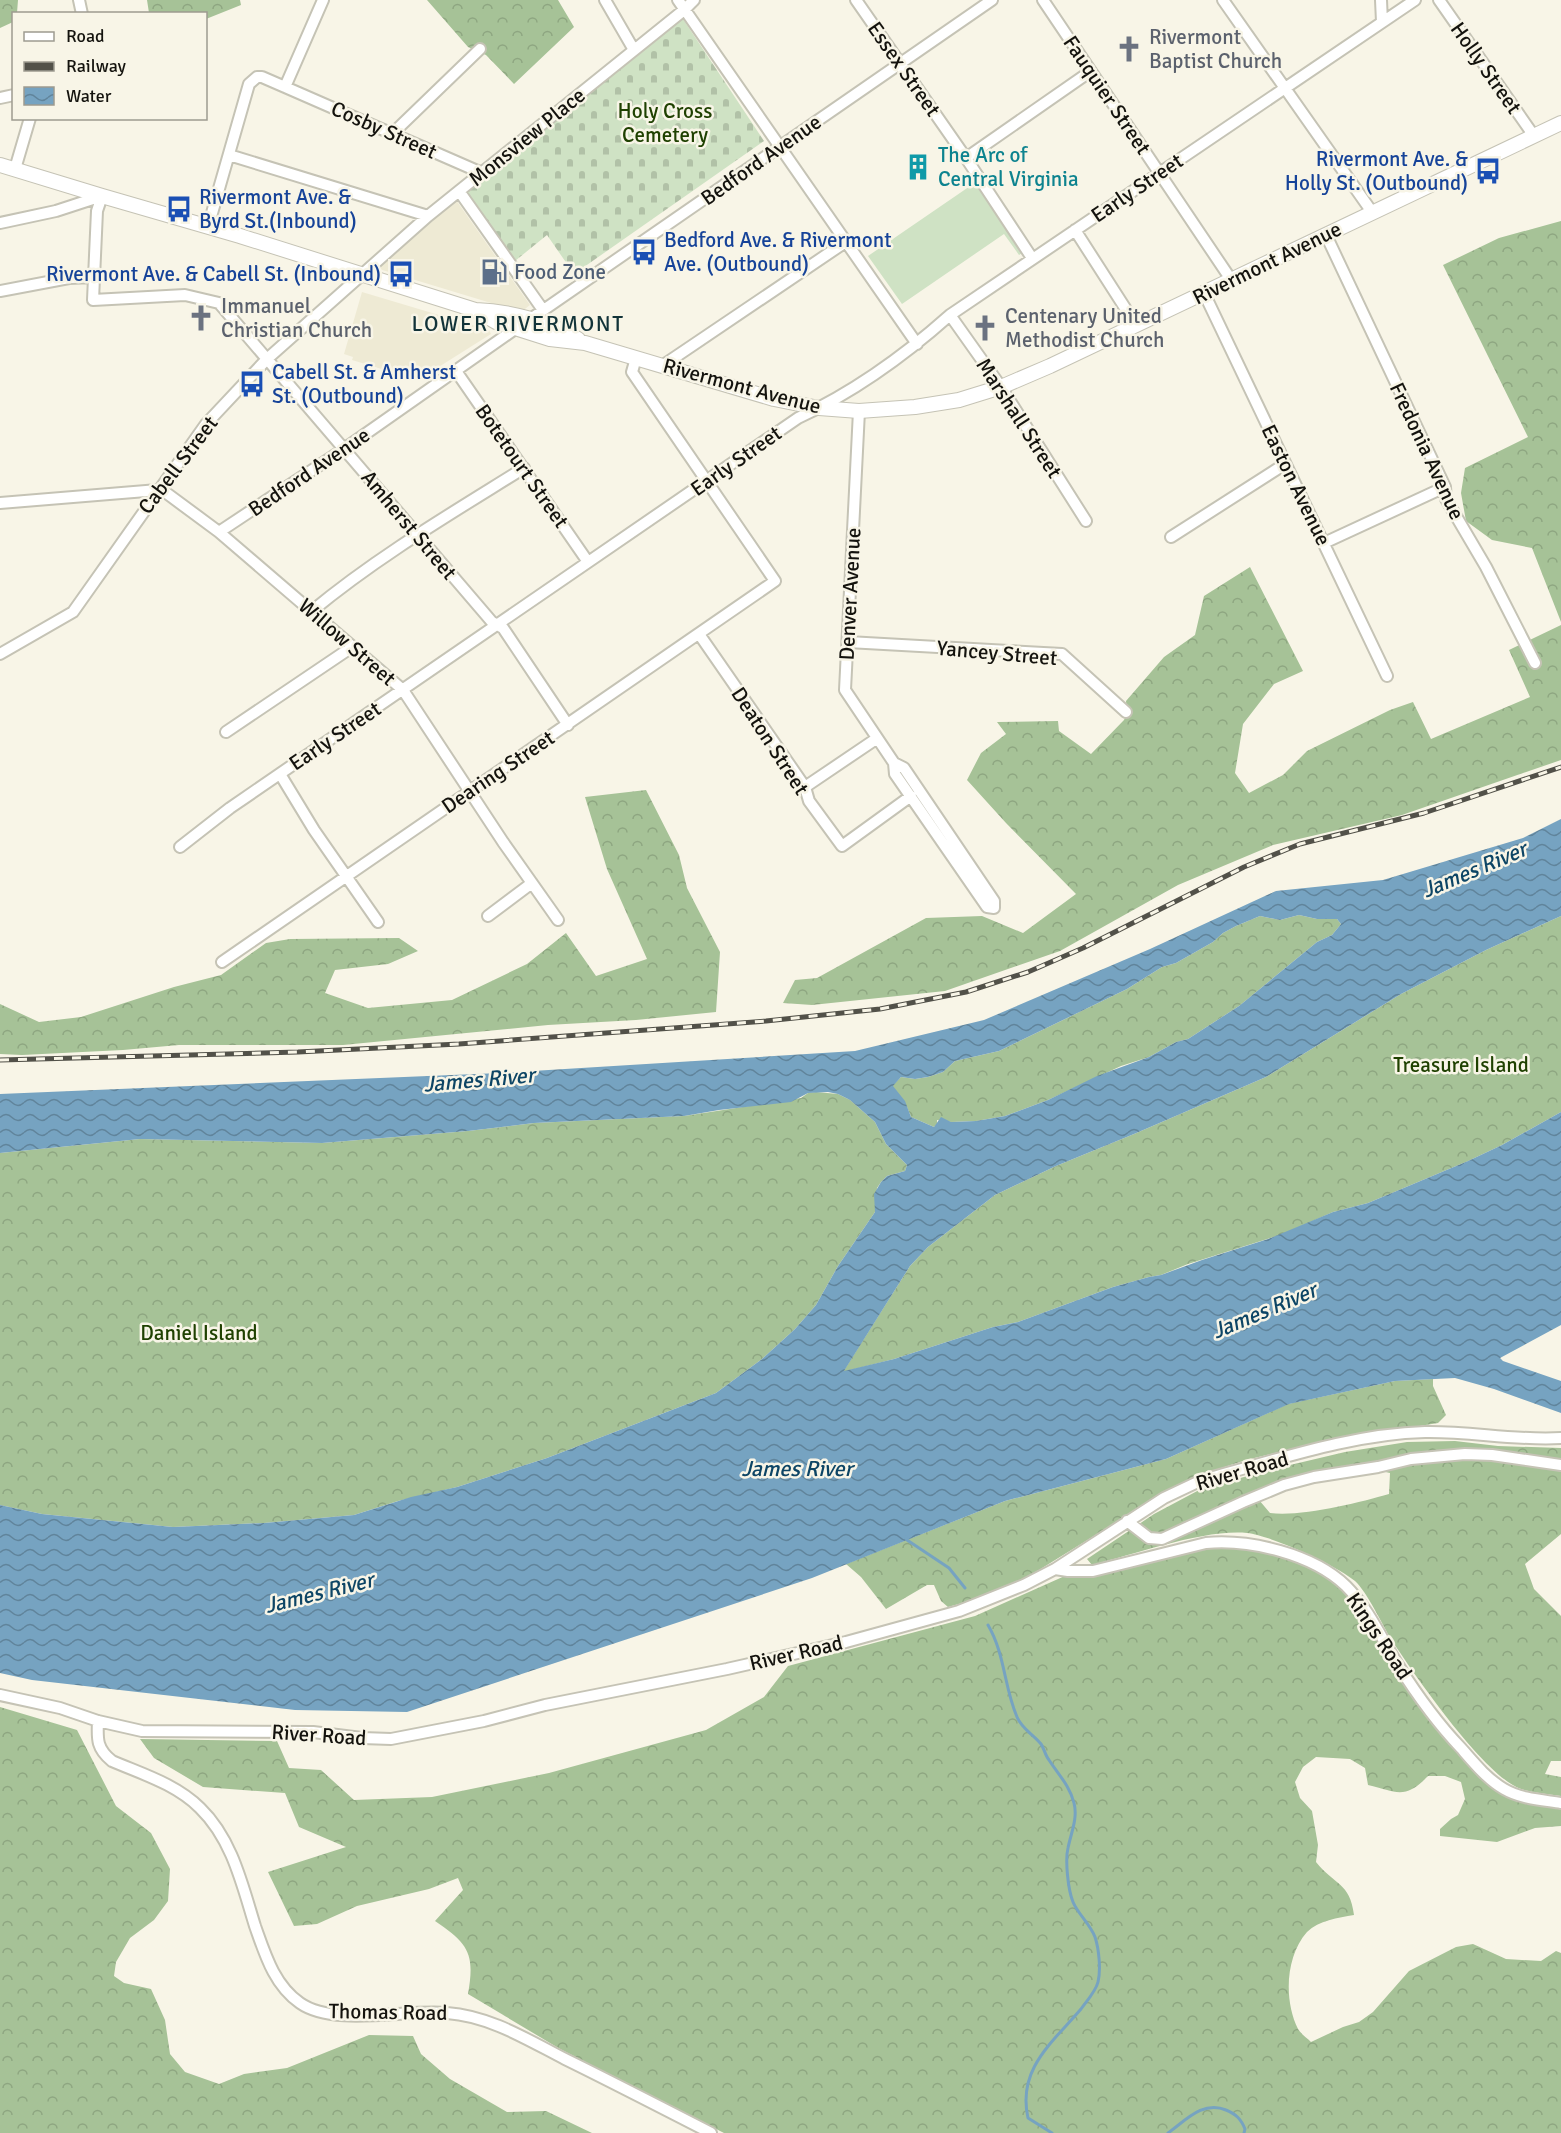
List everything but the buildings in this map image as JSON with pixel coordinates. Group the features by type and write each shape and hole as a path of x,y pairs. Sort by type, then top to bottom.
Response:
{"main road":[{"name":"Rivermont Avenue","path":"475,310 500,311 560,328 580,340 636,358 774,399 819,408 859,411 915,407 959,400 1002,387 1232,281 1561,123"},
{"name":"Rivermont Avenue","path":"0,165 475,310 496,322 515,329 549,339 580,340"}],"street":[{"path":"285,87 323,0"},
{"path":"605,0 634,50"},
{"path":"678,0 917,344"},
{"name":"Monsview Place","path":"360,275 428,216 694,0"},
{"name":"Essex Street","path":"856,0 966,158 1032,258"},
{"name":"Bedford Avenue","path":"530,320 992,0"},
{"name":"Fauquier Street","path":"1043,0 1232,281"},
{"path":"1223,0 1372,212"},
{"path":"1382,0 1382,22"},
{"name":"Early Street","path":"180,847 230,808 588,562 798,418 843,395 917,344 950,315 1032,258 1414,0"},
{"name":"Holly Street","path":"1439,0 1534,136"},
{"path":"392,134 480,49"},
{"path":"966,158 1091,70"},
{"name":"Cosby Street","path":"229,155 252,79 262,77 482,173"},
{"path":"15,170 29,120"},
{"path":"208,227 229,155 428,216"},
{"path":"459,191 543,310"},
{"path":"0,223 56,212 102,196"},
{"path":"0,291 69,278 94,277 97,211 102,196"},
{"path":"1075,230 1136,325"},
{"name":"Fredonia Avenue","path":"1326,235 1445,486 1446,499 1486,567 1534,663"},
{"path":"662,366 847,242"},
{"name":"Cabell Street","path":"0,654 73,612 206,424 267,359 360,275"},
{"name":"Amherst Street","path":"94,277 93,300 185,296 219,303 492,622 503,628 568,725"},
{"name":"Easton Avenue","path":"1204,293 1387,676"},
{"name":"Marshall Street","path":"950,315 1002,387 1086,521"},
{"name":"Bedford Avenue","path":"219,532 344,449 515,329"},
{"path":"636,358 632,372 707,481"},
{"name":"Botetourt Street","path":"456,371 588,562"},
{"name":"Denver Avenue","path":"859,411 845,690 894,763 904,768 994,901 993,908 987,907 895,774 894,763"},
{"path":"1171,537 1285,464"},
{"path":"312,611 331,595 417,535 524,468"},
{"name":"Dearing Street","path":"222,962 775,581 707,481"},
{"path":"1324,543 1445,486"},
{"path":"0,503 158,490"},
{"name":"Willow Street","path":"158,490 165,492 219,532 403,690 558,920"},
{"name":"Deaton Street","path":"699,634 805,787 809,801 842,846 911,796"},
{"name":"Yancey Street","path":"848,642 1062,654 1126,712"},
{"path":"226,732 352,647"},
{"path":"805,787 876,739"},
{"path":"280,774 314,830 378,922"},
{"path":"488,916 532,882"},
{"name":"River Road","path":"0,1695 60,1708 98,1721 142,1731 313,1732 362,1738 391,1738 484,1721 545,1705 727,1669 906,1627 992,1599 1055,1569 1164,1498 1202,1480 1361,1440 1424,1432 1539,1440 1561,1438"},
{"path":"1127,1521 1149,1538 1162,1539 1284,1485 1314,1477 1431,1456 1492,1455 1561,1465"},
{"name":"Kings Road","path":"1055,1569 1076,1572 1093,1571 1222,1541 1264,1546 1312,1564 1334,1576 1354,1595 1424,1705 1491,1780 1516,1795 1561,1803"},
{"name":"Thomas Road","path":"98,1721 97,1740 103,1754 112,1761 178,1791 199,1807 217,1828 236,1865 264,1953 283,1988 301,2004 312,2010 335,2015 446,2012 475,2017 524,2038 711,2133"}],"shaded area":[{"path":"456,200 530,305 521,312 379,269 381,264"},
{"path":"362,292 489,330 491,334 418,380 352,360 353,357 344,354"}],"green space":[{"path":"0,0 18,0 17,12 12,12 12,22 0,28"},
{"path":"147,0 240,0 241,5 207,19 207,12 149,12"},
{"path":"427,0 558,0 574,27 514,84 486,55 468,47"},
{"name":"Holy Cross Cemetery","path":"681,16 764,141 574,274 547,235 515,261 466,192"},
{"path":"976,182 1024,252 1019,255 1004,234 902,304 868,256"},
{"path":"1561,221 1561,622 1532,548 1492,540 1466,521 1461,493 1465,468 1528,437 1443,265 1499,238"},
{"path":"1250,567 1303,671 1274,684 1243,724 1235,773 1249,793 1283,775 1307,751 1390,710 1413,702 1431,739 1530,697 1509,650 1561,625 1561,760 1402,815 1273,845 1178,885 1060,951 945,991 812,1005 783,1003 795,980 817,978 926,918 982,916 1023,933 1076,894 967,780 981,753 1006,734 997,722 1058,721 1059,731 1091,754 1124,720 1127,713 1126,701 1164,657 1195,635 1204,596"},
{"path":"646,790 679,855 687,888 720,952 716,1012 636,1020 548,1025 343,1045 179,1045 123,1050 0,1054 0,1004 39,1022 81,1017 174,987 221,975 266,943 290,939 399,938 418,951 388,964 335,970 325,993 368,1008 452,1000 527,964 566,933 596,976 647,959 607,869 585,797"},
{"path":"1299,915 1317,919 1337,919 1341,924 1332,935 1317,942 1239,1006 1188,1039 1176,1042 1149,1057 1121,1066 1048,1100 1005,1116 976,1121 937,1120 934,1127 911,1117 907,1107 892,1086 901,1077 915,1079 928,1077 943,1072 955,1061 999,1051 1127,989 1162,967 1176,963 1213,942 1236,926 1260,916 1280,920"},
{"name":"Treasure Island","path":"1561,916 1561,1112 1468,1161 1368,1203 1333,1212 1283,1234 1188,1264 1161,1275 1113,1287 1018,1322 993,1327 894,1359 843,1372 910,1266 928,1247 995,1195 1056,1166 1266,1077 1401,994 1486,950"},
{"name":"Daniel Island","path":"808,1093 838,1094 850,1100 875,1122 886,1144 907,1165 905,1171 887,1176 877,1188 875,1212 838,1266 816,1305 795,1329 762,1359 716,1393 547,1458 457,1487 398,1501 354,1515 264,1523 173,1527 42,1514 0,1505 0,1153 140,1139 322,1143 534,1123 684,1116 801,1098"},
{"path":"1433,1379 1433,1386 1446,1415 1438,1423 1321,1442 1246,1460 1203,1474 1157,1497 1026,1578 984,1597 948,1607 941,1601 934,1585 927,1585 886,1609 861,1577 846,1564 1005,1501 1166,1459 1288,1404 1395,1381"},
{"path":"1455,1441 1498,1446 1561,1448 1561,1534 1525,1564 1534,1589 1561,1616 1561,1761 1551,1761 1545,1774 1561,1777 1561,1796 1521,1789 1506,1781 1489,1765 1451,1722 1416,1675 1391,1639 1360,1586 1346,1574 1319,1560 1287,1545 1247,1533 1191,1538 1092,1565 1087,1559 1154,1514 1201,1489 1345,1452 1407,1442","holes":["1381,1471 1390,1473 1389,1494 1346,1505 1283,1514 1270,1513 1259,1500 1308,1481"]},
{"path":"1206,1547 1242,1547 1267,1551 1306,1565 1330,1579 1350,1597 1482,1777 1561,1807 1561,1826 1535,1828 1497,1842 1440,1836 1440,1829 1458,1815 1465,1799 1461,1782 1445,1776 1428,1776 1413,1789 1394,1792 1368,1785 1365,1768 1350,1759 1316,1757 1303,1767 1295,1782 1300,1798 1312,1811 1318,1845 1316,1862 1345,1890 1352,1904 1354,1915 1329,1920 1312,1928 1300,1942 1294,1954 1289,1993 1293,2018 1298,2029 1311,2042 1359,2022 1373,2012 1409,1971 1456,1947 1473,1944 1506,1959 1541,1961 1556,1951 1561,1953 1561,2133 724,2133 560,2049 468,1994 471,1969 467,1951 455,1936 435,1921 463,1890 458,1878 429,1889 357,1906 317,1924 294,1926 268,1872 346,1847 299,1827 285,1793 203,1787 154,1758 140,1739 277,1741 289,1768 321,1770 354,1800 432,1797 549,1773 706,1730 764,1697 788,1666 975,1616 1067,1575"},
{"path":"0,1707 77,1730 116,1806 151,1833 170,1869 168,1901 154,1920 130,1938 116,1962 114,1976 124,1983 151,1989 165,2020 170,2054 185,2072 219,2084 244,2074 287,2068 369,2035 413,2036 421,2054 450,2079 507,2112 546,2111 592,2133 0,2133"}],"water":[{"name":"James River","path":"1561,819 1561,916 1486,950 1401,994 1266,1077 1056,1166 995,1195 928,1247 910,1266 844,1371 894,1359 993,1327 1018,1322 1113,1287 1161,1275 1268,1239 1333,1212 1368,1203 1502,1145 1561,1112 1561,1325 1500,1358 1561,1381 1561,1413 1455,1378 1395,1381 1289,1404 1166,1459 1005,1501 812,1578 407,1712 295,1710 32,1680 0,1673 0,1505 42,1514 173,1527 264,1523 354,1515 411,1497 457,1487 547,1458 716,1393 762,1359 795,1329 816,1305 838,1266 875,1212 874,1194 881,1182 887,1176 905,1171 907,1165 886,1144 875,1122 850,1100 828,1092 808,1093 791,1102 684,1116 534,1123 322,1143 140,1139 0,1153 0,1094 500,1073 855,1051 984,1020 1150,949 1276,891 1383,880 1523,838","holes":["1299,915 1317,919 1337,919 1341,924 1332,935 1317,942 1239,1006 1188,1039 1176,1042 1149,1057 1097,1076 1048,1100 1005,1116 976,1121 951,1122 941,1117 934,1127 911,1117 905,1101 893,1086 901,1077 915,1079 928,1077 943,1072 955,1061 999,1051 1127,989 1162,967 1176,963 1213,942 1223,933 1260,916 1280,920"]}],"waterway":[{"path":"906,1537 907,1540 949,1568 965,1588"},
{"path":"988,1625 998,1647 1017,1717 1041,1744 1072,1797 1075,1814 1067,1853 1068,1883 1073,1902 1093,1932 1098,1953 1099,1977 1095,1989 1039,2058 1028,2085 1026,2101 1028,2118 1052,2133"},
{"path":"1168,2133 1195,2113 1210,2108 1218,2108 1238,2117 1245,2129 1244,2133"}],"railway":[{"path":"0,1060 298,1052 459,1044 766,1021 880,1009 966,992 1028,972 1083,948 1244,867 1300,844 1424,813 1561,767"}],"place":[{"name":"Rivermont Baptist Church","path":"1129,49"},
{"name":"The Arc of Central Virginia","path":"918,167"},
{"name":"Rivermont Ave. & Holly St. (Outbound)","path":"1488,171"},
{"name":"Rivermont Ave. & Byrd St.(Inbound)","path":"179,209"},
{"name":"Bedford Ave. & Rivermont Ave. (Outbound)","path":"644,252"},
{"name":"Food Zone","path":"494,272"},
{"name":"Rivermont Ave. & Cabell St. (Inbound)","path":"401,274"},
{"name":"Immanuel Christian Church","path":"201,318"},
{"name":"Centenary United Methodist Church","path":"985,328"},
{"name":"Cabell St. & Amherst St. (Outbound)","path":"252,384"}],"district":[{"name":"LOWER RIVERMONT","path":"518,323"}]}
